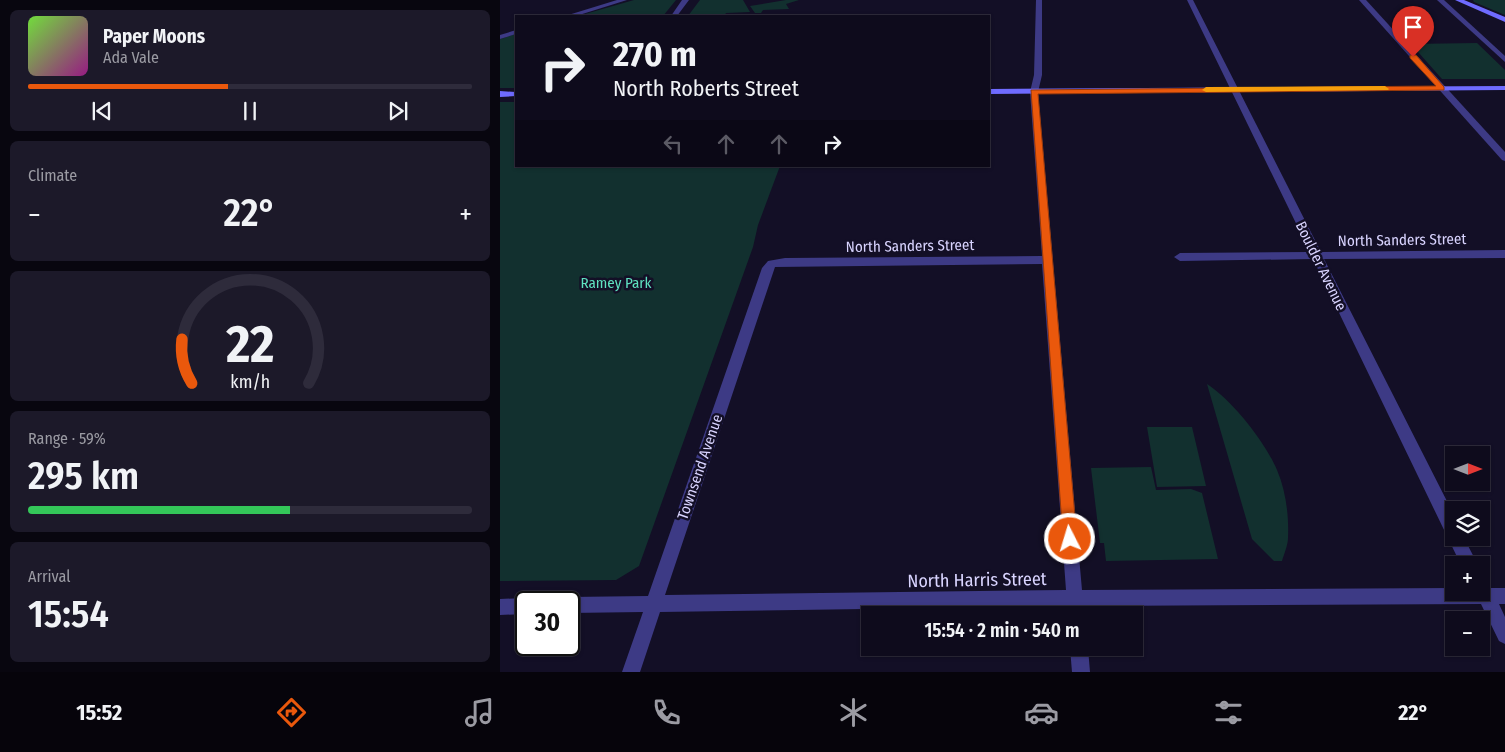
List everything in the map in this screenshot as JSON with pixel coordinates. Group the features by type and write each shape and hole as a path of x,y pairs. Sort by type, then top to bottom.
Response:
{"street":[{"path":"572,15 624,0"},
{"path":"675,15 686,0"},
{"path":"1038,0 1038,75 1034,92 1075,606"},
{"name":"Boulder Avenue","path":"1190,0 1445,514"},
{"path":"1362,0 1505,158"},
{"path":"1440,0 1505,60"},
{"path":"1458,0 1505,20"},
{"path":"500,37 515,32"},
{"path":"990,92 1505,88"},
{"path":"500,94 515,94"},
{"name":"North Sanders Street","path":"1180,257 1505,254"},
{"name":"North Sanders Street","path":"772,264 786,262 1047,260"},
{"name":"Townsend Avenue","path":"631,672 765,274 772,264"},
{"name":"North Harris Street","path":"1102,606 1445,593"},
{"name":"North Harris Street","path":"1490,593 1505,596"},
{"path":"1488,601 1505,635"},
{"name":"North Harris Street","path":"580,605 654,603 970,606"},
{"path":"500,607 515,606"},
{"path":"1080,656 1081,672"}],"green space":[{"path":"634,0 676,0 664,15 582,15"},
{"path":"700,0 743,0 750,12 726,13 725,15 689,15"},
{"path":"786,0 799,0 786,4 789,9 763,10 761,13 755,13 750,6"},
{"path":"1473,0 1505,0 1505,15 1474,2"},
{"path":"515,34 515,88 500,88 500,39"},
{"path":"1477,43 1505,70 1505,79 1442,79 1411,44"},
{"name":"Ramey Park","path":"500,102 515,102 515,167 780,167 639,566 616,580 500,581"},
{"path":"1207,384 1217,391 1247,423 1265,447 1277,470 1285,495 1288,521 1288,541 1282,561 1274,561 1252,539"},
{"path":"1147,427 1192,427 1206,486 1157,487"},
{"path":"1151,467 1156,490 1191,489 1202,493 1218,559 1106,561 1104,543 1100,543 1091,468"}],"slow traffic":[{"path":"1206,90 1385,89"}],"route":[{"path":"1070,539 1034,92 1442,88 1413,57"}]}
